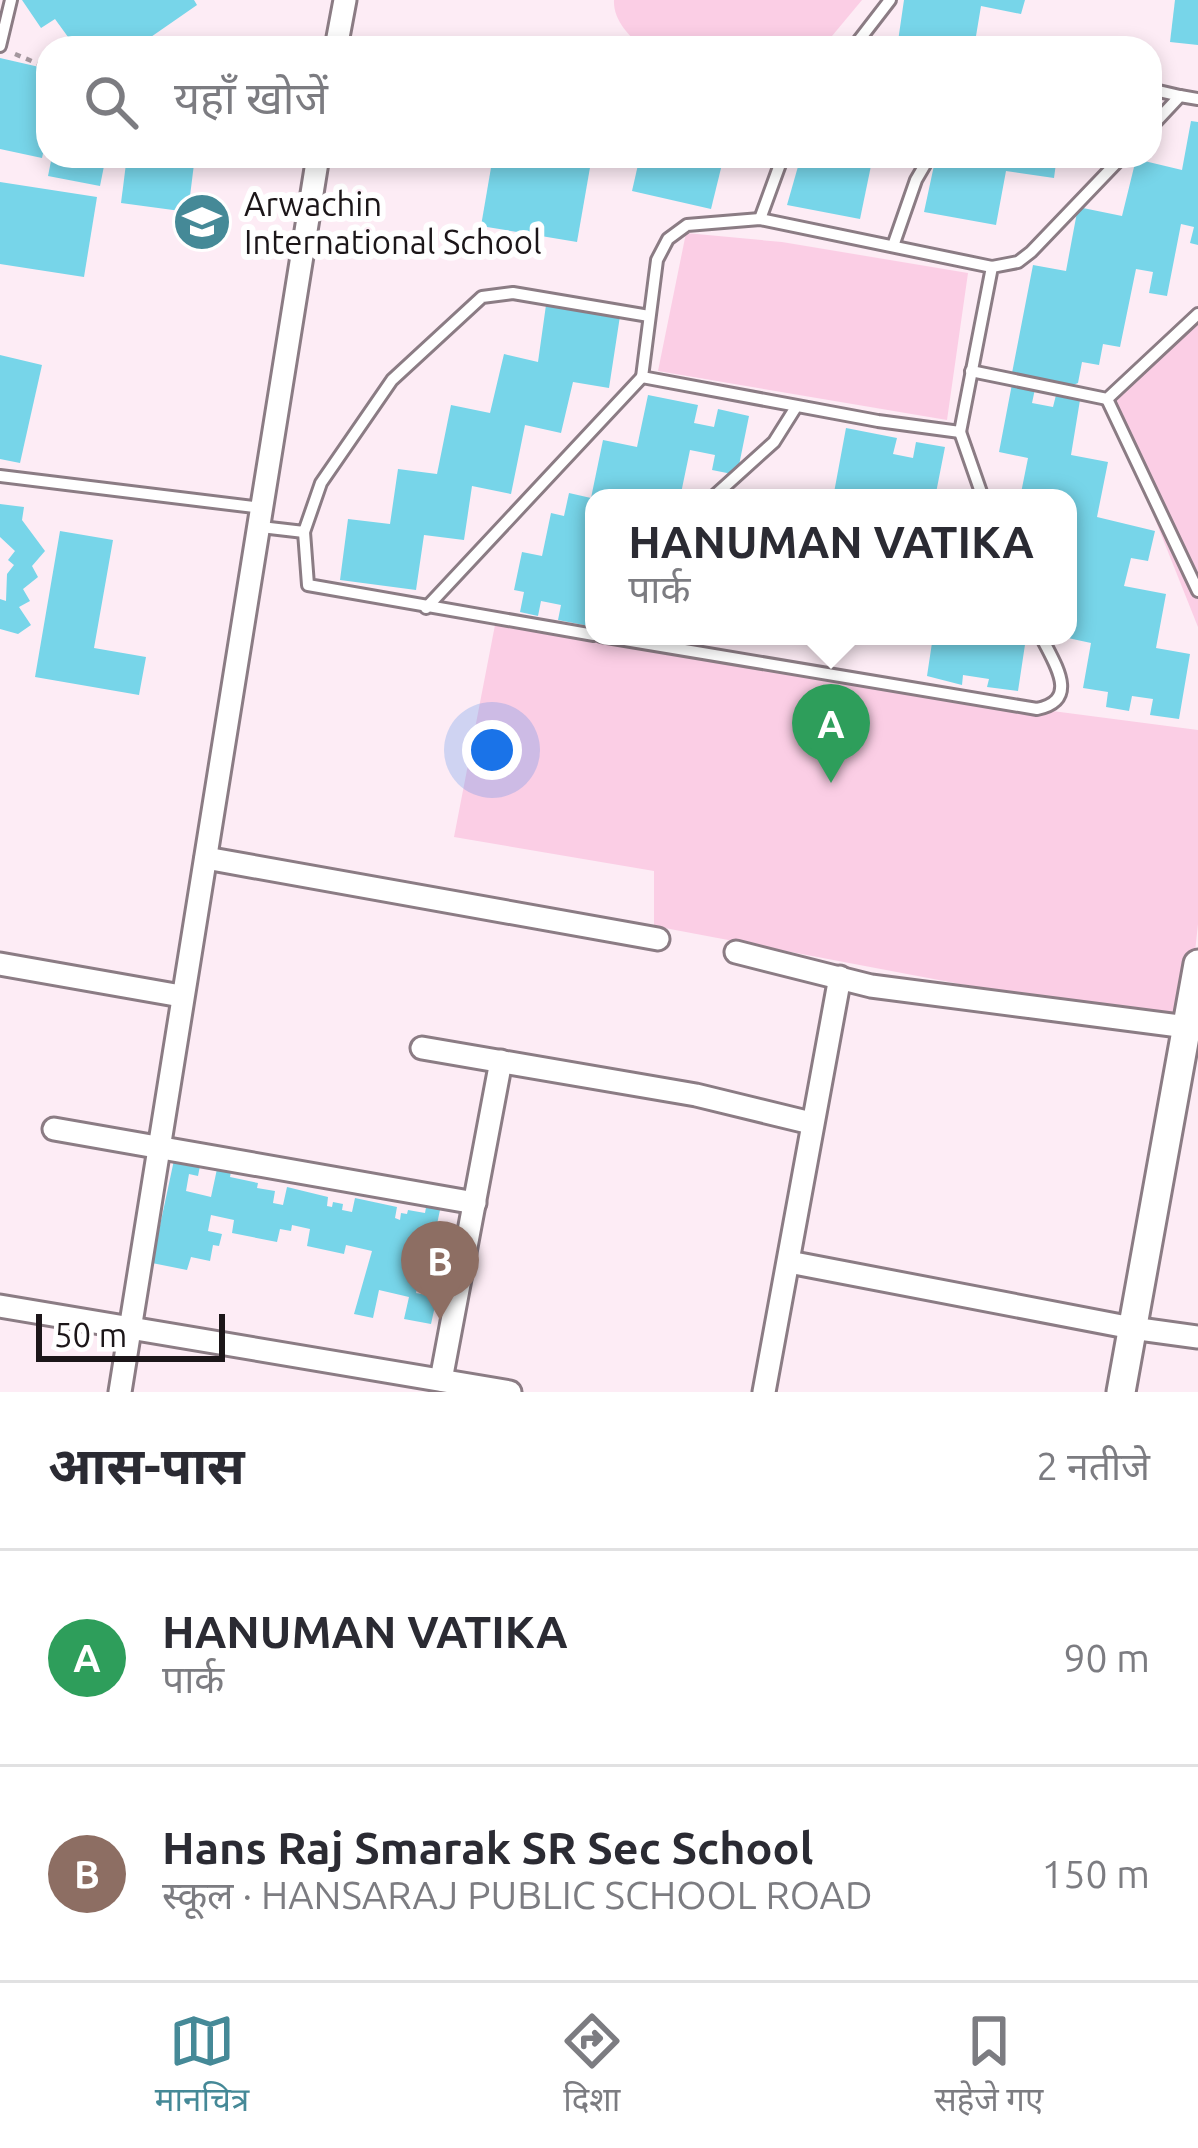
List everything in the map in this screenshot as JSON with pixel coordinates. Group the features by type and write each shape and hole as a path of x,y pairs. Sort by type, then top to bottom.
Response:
{"street":[{"path":"338,36 345,0"},
{"path":"120,1392 316,168"},
{"path":"206,858 658,939"},
{"path":"736,952 871,986 1186,1027"},
{"path":"0,964 181,996"},
{"path":"1121,1392 1198,964"},
{"path":"764,1392 840,977"},
{"path":"422,1048 696,1094 811,1123"},
{"path":"441,1380 501,1061"},
{"path":"54,1129 475,1203"},
{"path":"789,1262 1198,1337"},
{"path":"0,1306 510,1392"}],"lane":[{"path":"1,46 11,0"},
{"path":"862,36 890,0"},
{"path":"1162,91 1198,99"},
{"path":"1162,115 1180,96"},
{"path":"760,218 779,168"},
{"path":"893,246 923,168"},
{"path":"425,608 642,377 656,260 668,238 687,225 760,218 992,267 1018,262 1031,252 1112,168"},
{"path":"980,489 960,432 992,267"},
{"path":"585,633 308,585 304,532 321,483 392,380 482,296 512,293 650,316"},
{"path":"1107,399 1198,314"},
{"path":"971,371 1107,399"},
{"path":"642,377 960,432"},
{"path":"1107,399 1198,591"},
{"path":"722,489 774,442 796,407"},
{"path":"0,476 261,518 304,532"},
{"path":"657,645 1037,709 1053,706 1061,697 1063,683 1045,645"}],"path":[{"path":"1,46 36,62"}],"shaded area":[{"path":"614,0 862,0 832,36 630,36"},
{"path":"686,233 782,242 968,273 947,420 658,371"},
{"path":"1198,312 1198,627 1107,399"},
{"path":"495,625 585,638 585,645 631,645 884,682 884,689 1198,730 1198,924 1187,1027 654,926 654,871 454,837"}],"building":[{"path":"22,0 194,0 197,5 152,36 67,36 55,19 41,28"},
{"path":"904,0 1025,0 1021,14 981,6 976,36 899,36"},
{"path":"1175,0 1198,0 1198,45 1170,42"},
{"path":"0,58 36,66 36,157 0,149"},
{"path":"1191,121 1198,122 1198,245 1190,243 1194,227 1181,224 1167,296 1149,293 1153,272 1136,269 1120,347 1103,344 1099,365 1082,362 1078,383 1071,386 1012,373 1033,265 1066,271 1078,207 1122,216 1134,168 1162,165 1182,170"},
{"path":"50,168 104,168 100,186 48,176"},
{"path":"125,168 194,168 188,212 121,203"},
{"path":"491,168 590,168 577,242 481,226"},
{"path":"637,168 721,168 711,209 632,191"},
{"path":"798,168 871,168 860,219 787,205"},
{"path":"933,168 1055,168 1054,178 1006,171 996,225 924,212"},
{"path":"0,182 97,197 84,277 0,264"},
{"path":"546,305 620,316 609,388 573,382 561,433 525,425 511,494 472,486 464,540 424,535 416,590 340,580 348,519 390,524 398,469 437,474 451,405 490,413 504,354 538,362"},
{"path":"0,355 42,365 20,463 0,459"},
{"path":"1012,384 1035,389 1032,403 1053,407 1056,395 1080,400 1071,455 1108,462 1097,517 1155,531 1148,561 1131,558 1124,586 1166,594 1156,648 1190,654 1179,719 1150,715 1153,699 1132,696 1129,711 1106,707 1108,692 1083,688 1091,643 1077,640 1077,489 1022,489 1028,458 999,452"},
{"path":"648,395 698,405 694,423 714,427 718,409 749,416 737,475 712,470 715,455 690,450 682,489 593,489 603,440 637,447"},
{"path":"846,428 897,438 893,454 913,458 916,442 945,447 937,489 835,489"},
{"path":"569,493 585,497 585,625 558,620 561,605 541,601 538,616 520,612 524,592 514,590 522,552 542,556 551,513 564,516"},
{"path":"0,504 24,507 22,520 45,551 32,566 38,577 23,589 30,601 19,607 31,625 18,634 0,629 0,599 6,601 7,574 14,565 8,560 15,551 0,537"},
{"path":"60,531 113,540 94,648 146,657 139,695 35,677"},
{"path":"932,645 1025,645 1018,691 987,687 989,679 963,675 962,685 927,676"},
{"path":"174,1160 200,1166 198,1176 189,1174 186,1191 211,1197 217,1169 275,1191 273,1203 283,1205 287,1187 328,1197 327,1206 343,1204 342,1210 352,1212 355,1198 397,1207 395,1218 400,1220 408,1210 425,1213 427,1202 441,1205 430,1258 414,1255 412,1263 435,1268 432,1284 419,1281 416,1293 437,1297 431,1324 404,1319 409,1297 379,1290 373,1318 354,1314 372,1251 346,1245 344,1254 307,1246 310,1229 292,1225 291,1231 280,1229 277,1242 232,1233 234,1220 211,1215 208,1231 222,1234 219,1246 213,1245 210,1261 191,1257 187,1270 152,1263"}],"place":[{"name":"Arwachin International School","path":"202,222"},
{"name":"HANUMAN VATIKA","path":"831,783"},
{"name":"Hans Raj Smarak SR Sec School","path":"440,1320"}]}
